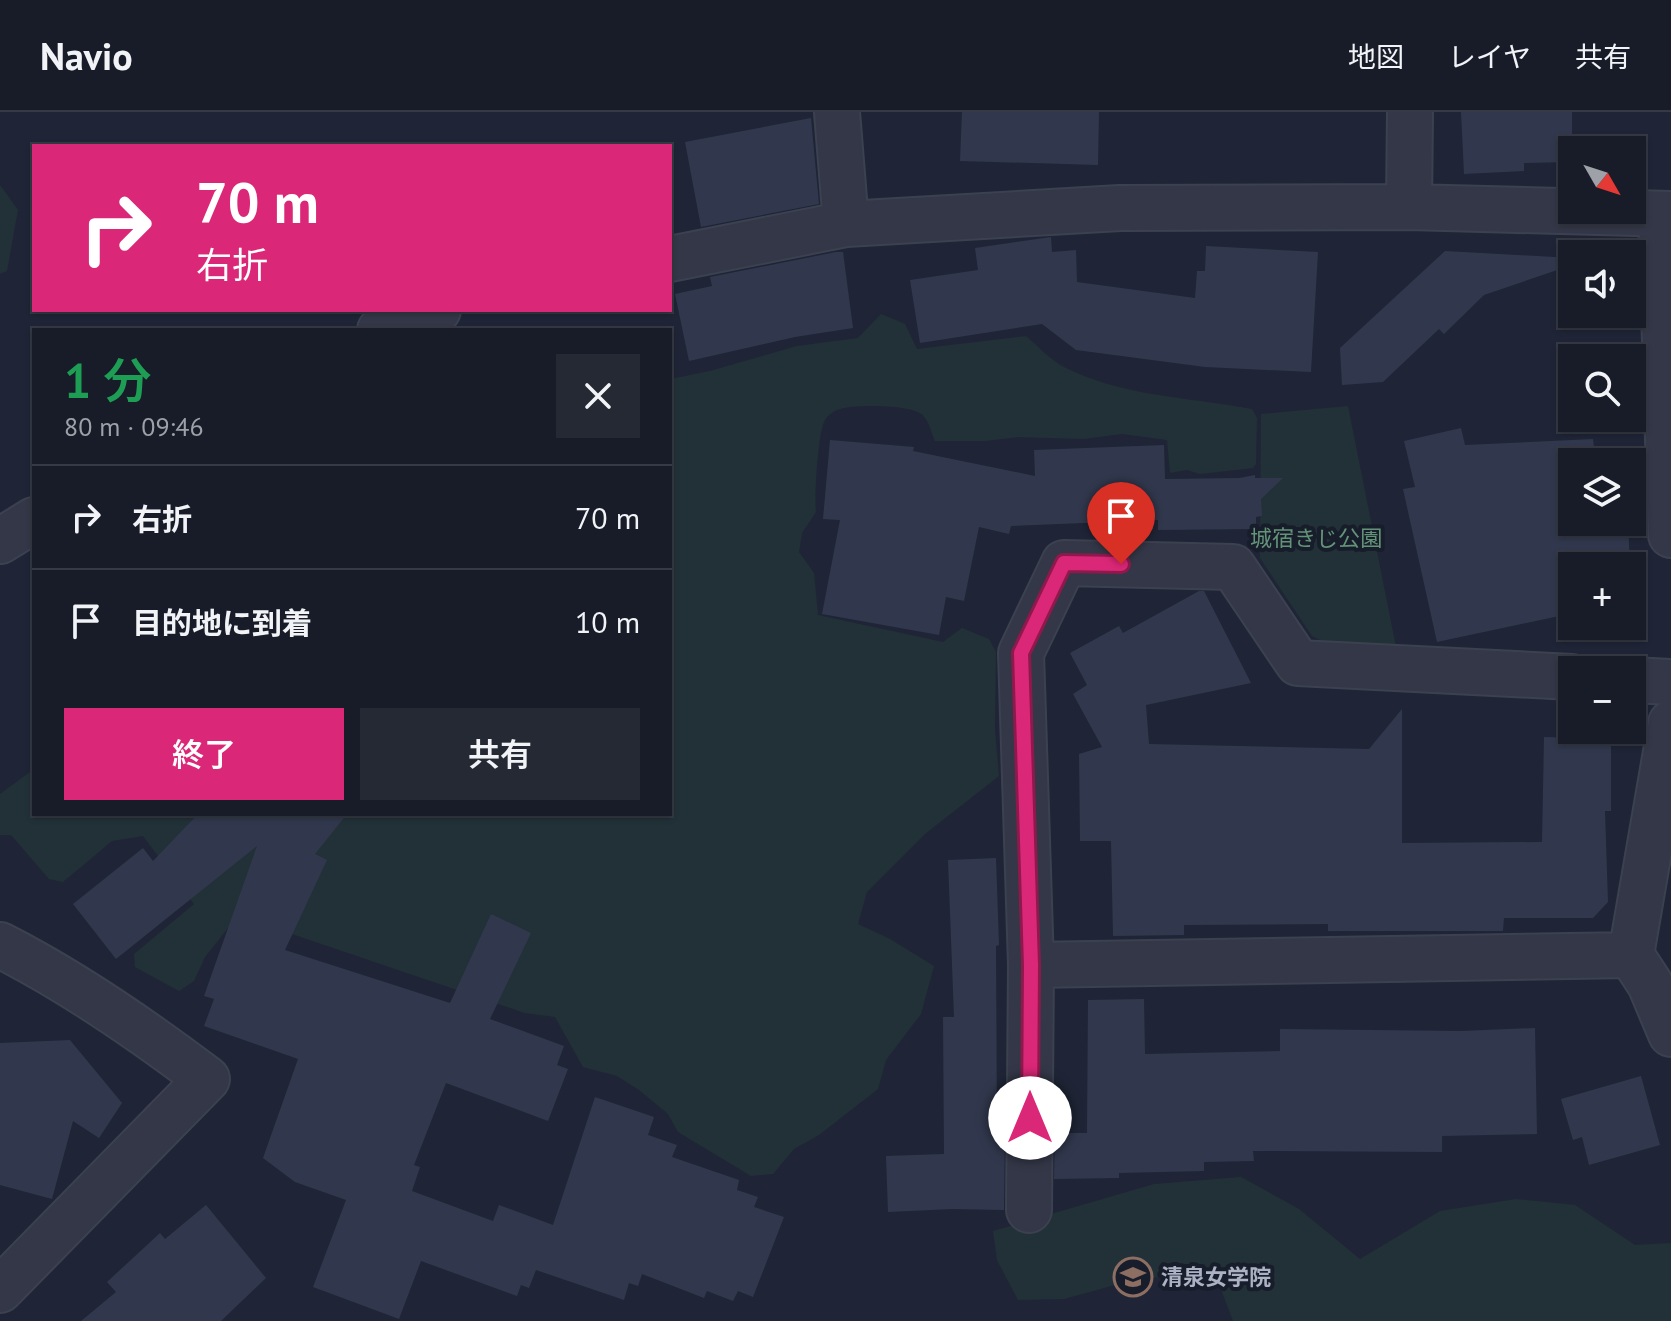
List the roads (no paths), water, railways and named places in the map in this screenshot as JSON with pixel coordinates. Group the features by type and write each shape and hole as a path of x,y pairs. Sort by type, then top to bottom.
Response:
{"street":[{"path":"837,112 846,224"},
{"path":"1409,207 1410,112"},
{"path":"672,259 846,224 1120,208 1409,207 1666,214 1671,535"},
{"path":"386,328 432,312"},
{"path":"0,541 32,521"},
{"path":"1029,1210 1031,965 1021,653 1064,563 1233,567 1298,663 1558,676"},
{"path":"1646,681 1671,682"},
{"path":"1671,723 1631,955 1650,984 1671,1034"},
{"path":"0,945 75,987 207,1079 0,1290"},
{"path":"1031,965 1631,955"}],"place":[{"name":"清泉女学院","path":"1133,1277"}],"park label":[{"name":"城宿きじ公園","path":"1316,538"}]}
